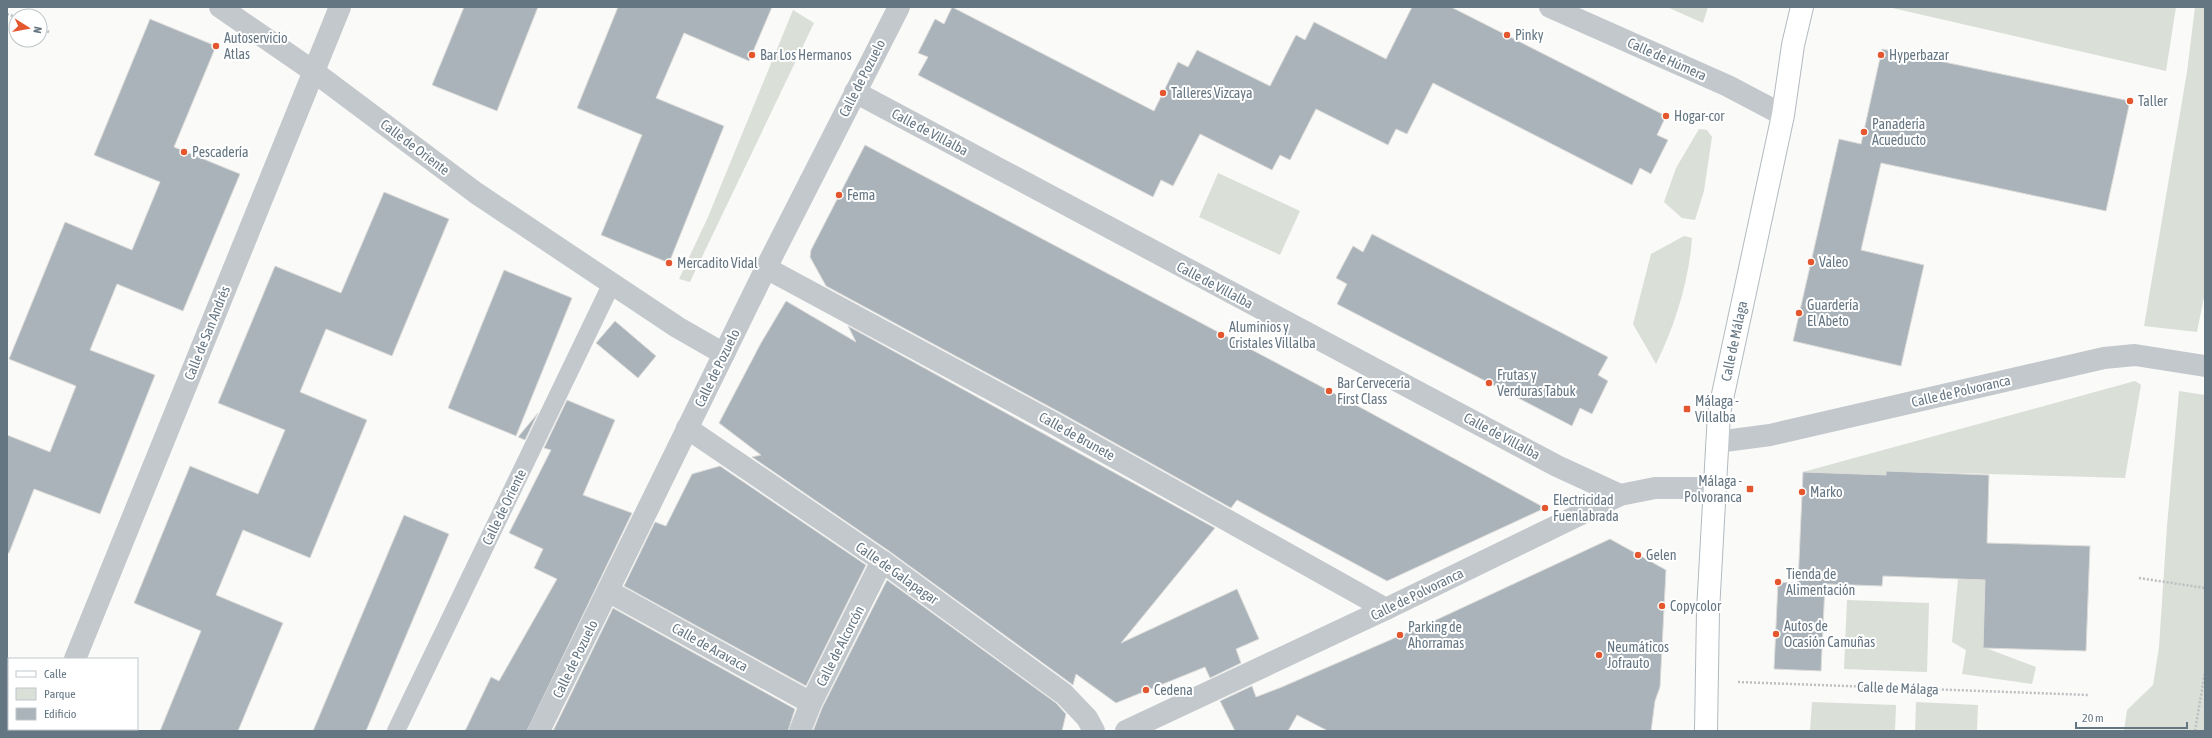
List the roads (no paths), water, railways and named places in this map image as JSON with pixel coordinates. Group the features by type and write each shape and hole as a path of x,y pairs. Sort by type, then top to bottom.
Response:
{"main road":[{"name":"Calle de Málaga","path":"1706,731 1708,612 1719,413 1783,115 1793,45 1802,7"}],"street":[{"name":"Calle de Oriente","path":"220,7 313,71 476,193 677,327 724,354"},
{"name":"Calle de San Andrés","path":"75,658 340,7"},
{"name":"Calle de Pozuelo","path":"539,731 766,268 899,7"},
{"name":"Calle de Húmera","path":"1550,7 1728,86 1783,115"},
{"name":"Calle de Villalba","path":"855,92 1557,466 1620,496"},
{"name":"Calle de Brunete","path":"766,268 1055,424 1386,609"},
{"name":"Calle de Polvoranca","path":"1717,442 1770,435 2104,358 2135,355 2205,366"},
{"name":"Calle de Galapagar","path":"687,428 882,561 1064,694 1087,718 1094,731"},
{"name":"Calle de Polvoranca","path":"1126,731 1386,609 1620,496 1655,488 1715,488"},
{"name":"Calle de Alcorcón","path":"800,731 811,703 882,561"},
{"name":"Calle de Aravaca","path":"608,591 811,703"}],"lane":[{"name":"Calle de Oriente","path":"396,731 612,283"}],"place":[{"name":"Pinky","path":"1507,35"},
{"name":"Autoservicio Atlas","path":"216,46"},
{"name":"Bar Los Hermanos","path":"752,55"},
{"name":"Hyperbazar","path":"1881,55"},
{"name":"Talleres Vizcaya","path":"1163,93"},
{"name":"Taller","path":"2130,101"},
{"name":"Hogar-cor","path":"1666,116"},
{"name":"Panadería Acueducto","path":"1864,132"},
{"name":"Pescadería","path":"184,152"},
{"name":"Fema","path":"839,195"},
{"name":"Valeo","path":"1811,262"},
{"name":"Mercadito Vidal","path":"669,263"},
{"name":"Guardería El Abeto","path":"1799,313"},
{"name":"Aluminios y Cristales Villalba","path":"1221,335"},
{"name":"Frutas y Verduras Tabuk","path":"1489,383"},
{"name":"Bar Cervecería First Class","path":"1329,391"},
{"name":"Málaga - Villalba","path":"1687,409"},
{"name":"Málaga - Polvoranca","path":"1750,489"},
{"name":"Marko","path":"1802,492"},
{"name":"Electricidad Fuenlabrada","path":"1545,508"},
{"name":"Gelen","path":"1638,555"},
{"name":"Tienda de Alimentación","path":"1778,582"},
{"name":"Copycolor","path":"1662,606"},
{"name":"Autos de Ocasión Camuñas","path":"1776,634"},
{"name":"Parking de Ahorramas","path":"1400,635"},
{"name":"Neumáticos Jofrauto","path":"1599,655"},
{"name":"Cedena","path":"1146,690"}]}
